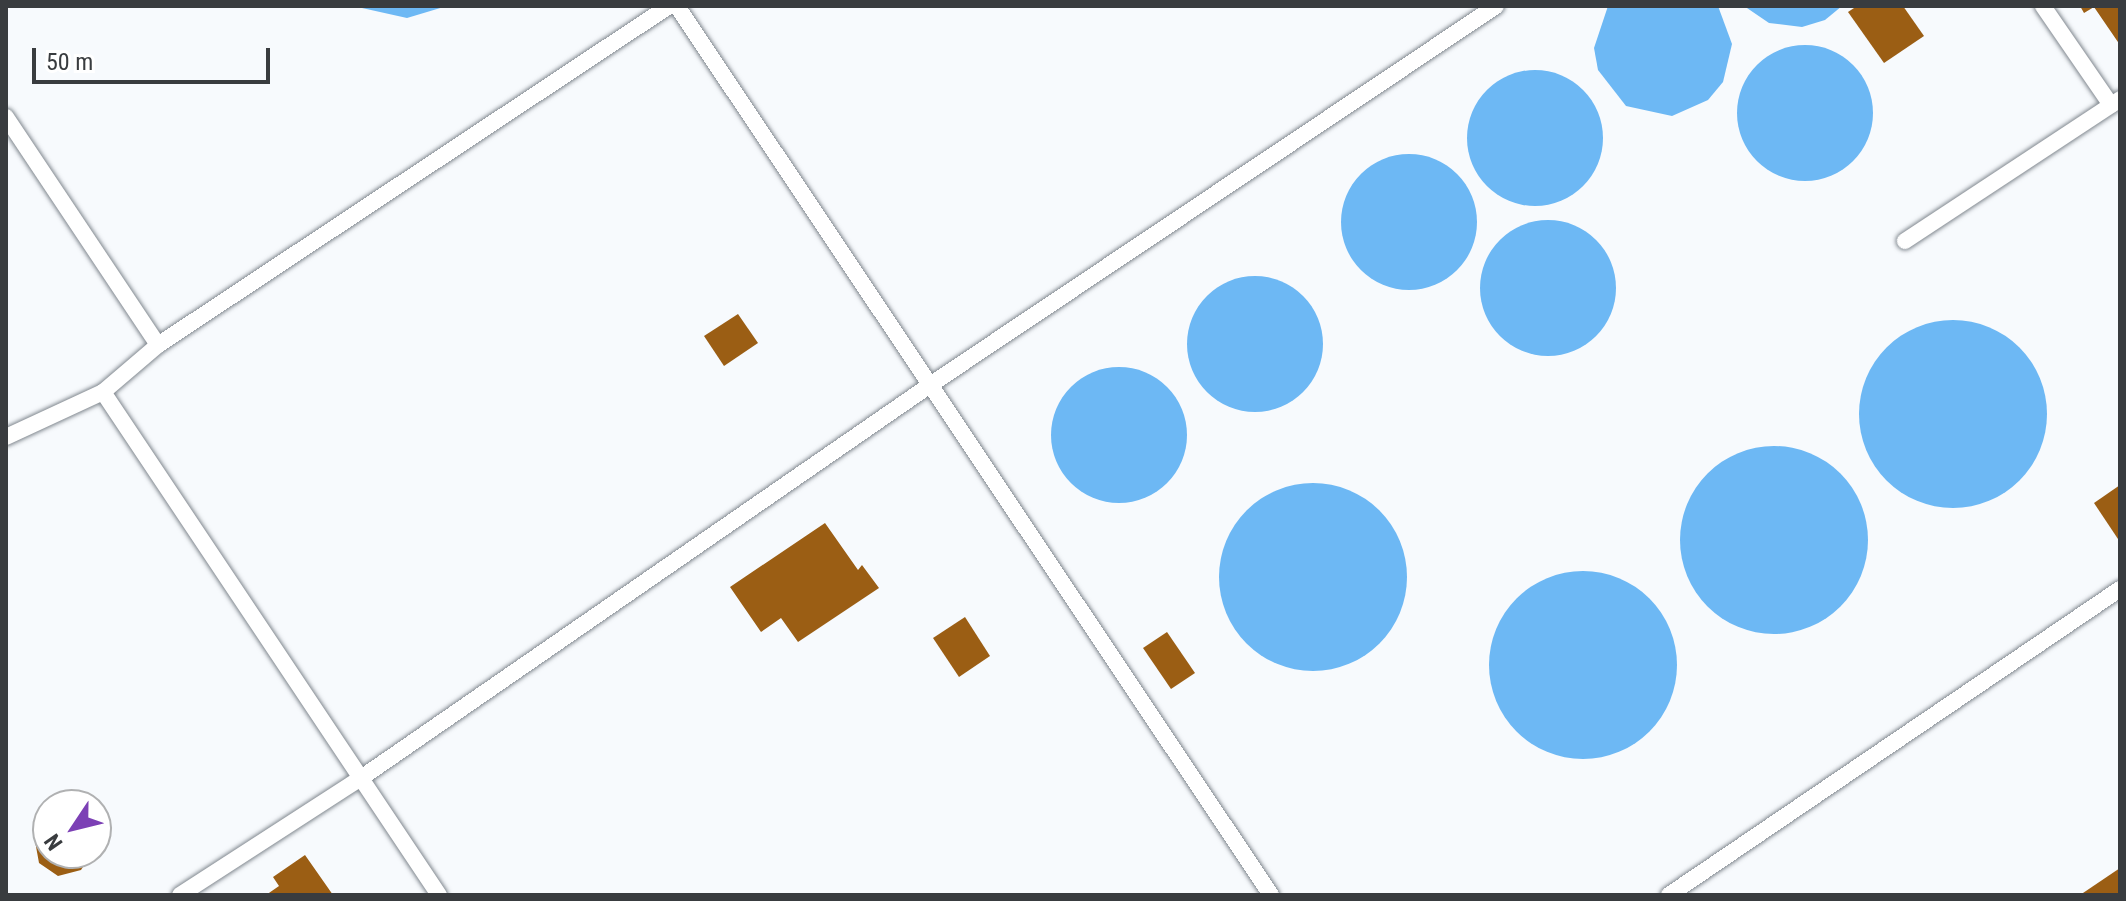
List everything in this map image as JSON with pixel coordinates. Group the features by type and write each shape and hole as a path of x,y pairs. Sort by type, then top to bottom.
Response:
{"lane":[{"path":"6,437 103,392 158,345 669,6"},
{"path":"677,6 1271,895"},
{"path":"180,895 361,778 930,385 1496,6"},
{"path":"1905,241 2116,102 2043,6"},
{"path":"6,117 158,345"},
{"path":"103,392 439,895"},
{"path":"1669,895 2120,589"}],"water":[{"path":"353,6 447,6 407,18"},
{"path":"1608,6 1718,6 1732,44 1723,82 1708,100 1672,116 1626,106 1598,70 1594,48"},
{"path":"1744,6 1842,6 1825,20 1802,27 1769,23"},
{"path":"1805,45 1831,50 1853,65 1868,87 1873,113 1868,139 1853,161 1831,176 1805,181 1779,176 1757,161 1742,139 1737,113 1742,87 1757,65 1779,50"},
{"path":"1535,70 1561,75 1583,90 1598,112 1603,138 1598,164 1583,186 1561,201 1535,206 1509,201 1487,186 1472,164 1467,138 1472,112 1487,90 1509,75"},
{"path":"1409,154 1435,159 1457,174 1472,196 1477,222 1472,248 1457,270 1435,285 1409,290 1383,285 1361,270 1346,248 1341,222 1346,196 1361,174 1383,159"},
{"path":"1548,220 1574,225 1596,240 1611,262 1616,288 1611,314 1596,336 1574,351 1548,356 1522,351 1500,336 1485,314 1480,288 1485,262 1500,240 1522,225"},
{"path":"1255,276 1281,281 1303,296 1318,318 1323,344 1318,370 1303,392 1281,407 1255,412 1229,407 1207,392 1192,370 1187,344 1192,318 1207,296 1229,281"},
{"path":"1953,320 1989,327 2019,348 2040,378 2047,414 2040,450 2019,480 1989,501 1953,508 1917,501 1887,480 1866,450 1859,414 1866,378 1887,348 1917,327"},
{"path":"1119,367 1145,372 1167,387 1182,409 1187,435 1182,461 1167,483 1145,498 1119,503 1093,498 1071,483 1056,461 1051,435 1056,409 1071,387 1093,372"},
{"path":"1774,446 1810,453 1840,474 1861,504 1868,540 1861,576 1840,606 1810,627 1774,634 1738,627 1708,606 1687,576 1680,540 1687,504 1708,474 1738,453"},
{"path":"1313,483 1349,491 1379,511 1399,541 1407,577 1399,613 1379,643 1349,663 1313,671 1277,663 1247,643 1227,613 1219,577 1227,541 1247,511 1277,491"},
{"path":"1583,571 1619,578 1649,599 1670,629 1677,665 1670,701 1649,731 1619,752 1583,759 1547,752 1517,731 1496,701 1489,665 1496,629 1517,599 1547,578"}],"building":[{"path":"1857,6 1903,6 1924,36 1884,63 1848,12"},
{"path":"2080,6 2120,6 2120,45 2094,7 2084,13"},
{"path":"738,314 758,343 724,366 704,336"},
{"path":"2120,485 2120,542 2094,503"},
{"path":"825,523 858,570 862,565 879,588 798,642 781,618 761,632 730,587"},
{"path":"965,617 990,656 959,677 933,638"},
{"path":"1167,632 1195,673 1171,689 1143,648"},
{"path":"305,855 333,895 266,895 279,886 273,877"},
{"path":"2120,868 2120,895 2080,895"},
{"path":"48,869 82,869 81,870 58,876"}]}
